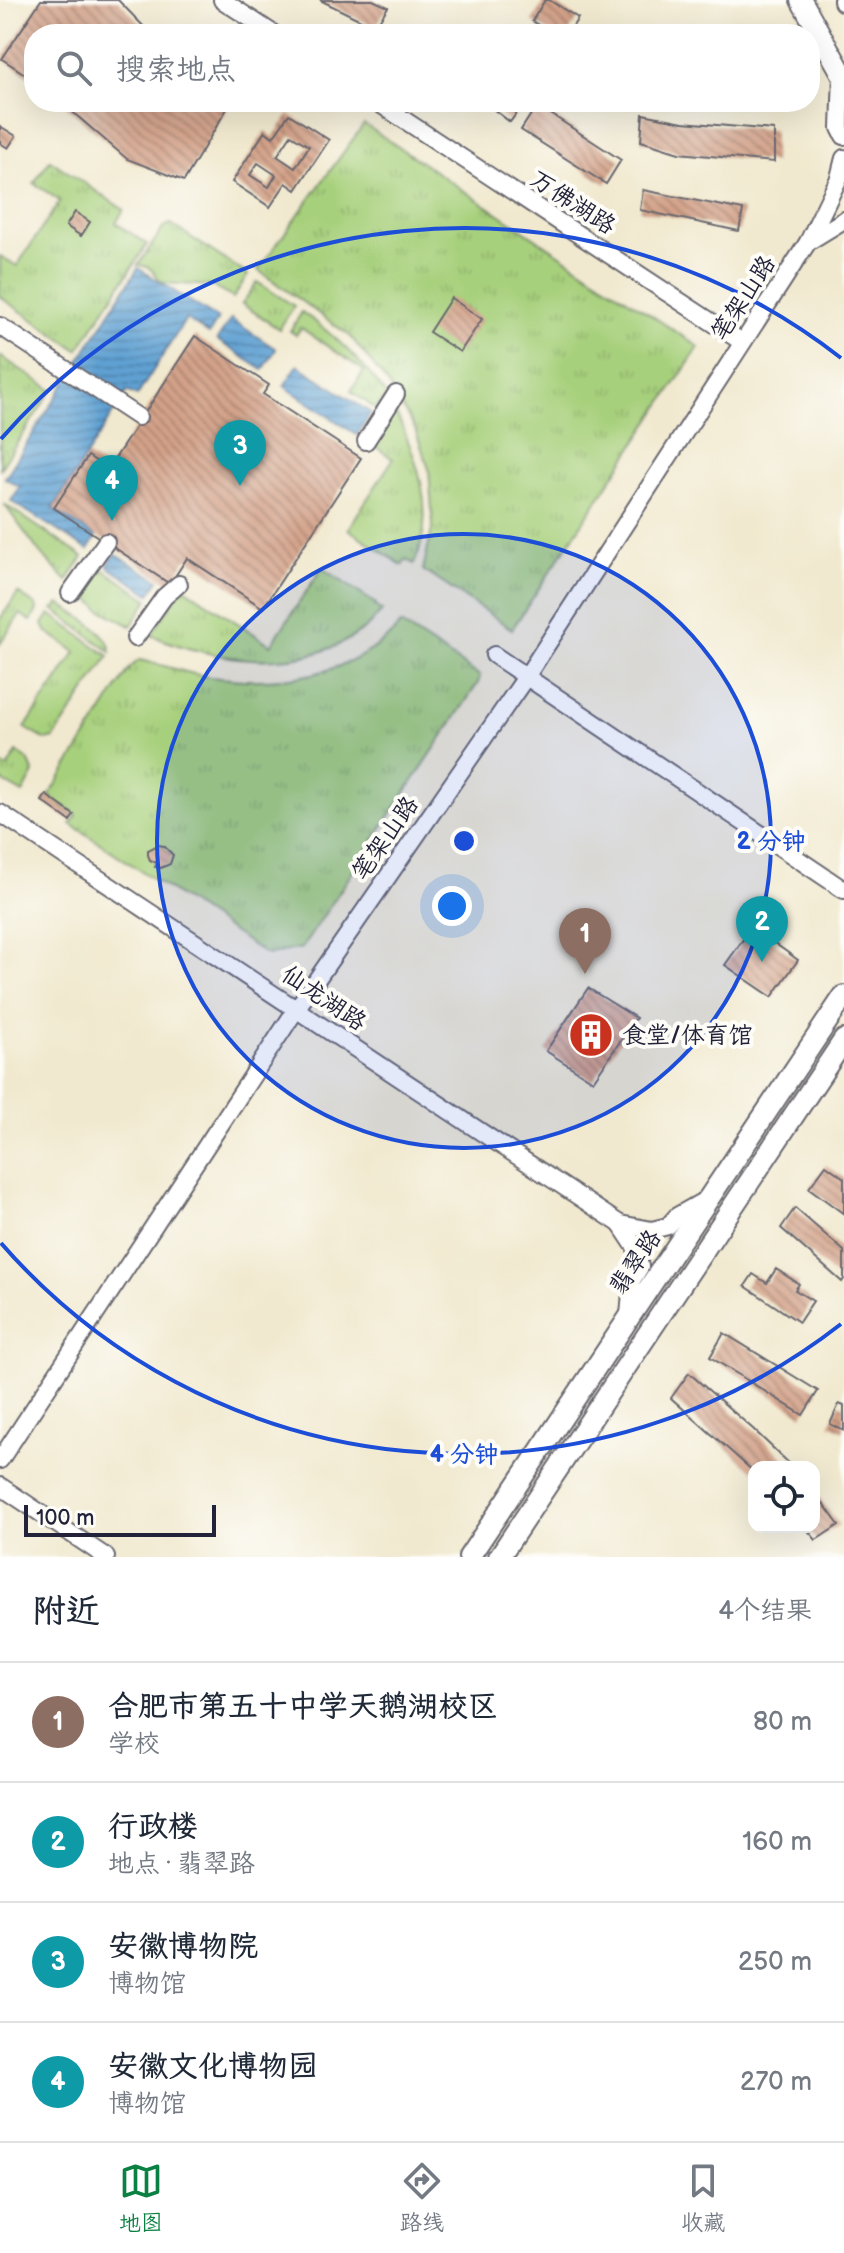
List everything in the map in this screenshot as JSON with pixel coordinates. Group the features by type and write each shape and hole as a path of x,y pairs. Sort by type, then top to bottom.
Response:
{"main road":[{"path":"801,0 814,24"},
{"path":"820,34 843,76"},
{"name":"翡翠路","path":"469,1557 844,996"},
{"path":"499,1557 844,1040"}],"street":[{"path":"222,0 259,24"},
{"path":"843,76 840,128 844,136"},
{"name":"万佛湖路","path":"392,112 742,342"},
{"name":"笔架山路","path":"0,1460 297,1008 526,677 808,242 839,178 844,158"},
{"path":"808,242 844,220"},
{"path":"0,326 138,417"},
{"path":"366,441 396,394"},
{"path":"70,593 106,542"},
{"path":"135,638 164,597 179,584"},
{"path":"494,655 844,890"},
{"name":"仙龙湖路","path":"0,813 620,1224"},
{"path":"620,1224 652,1230 668,1226 677,1216 708,1198"},
{"path":"620,1224 636,1248 640,1267 632,1280 628,1318"},
{"path":"0,1486 106,1557"}],"green space":[{"path":"364,124 699,347 512,629 423,570 433,525 429,469 415,429 389,385 350,336 258,270"},
{"path":"50,160 124,210 116,223 147,244 78,350 0,297 0,256 17,266 60,201 34,183"},
{"path":"171,224 248,275 233,298 212,286 165,283 149,268 138,265 164,227"},
{"path":"257,282 294,306 279,329 242,304"},
{"path":"302,312 326,330 368,371 386,395 376,409 351,391 364,371 301,328 296,335 290,331"},
{"path":"0,356 52,390 0,469"},
{"path":"395,411 411,448 422,486 424,525 414,564 406,559 402,565 348,529 393,459 373,445"},
{"path":"4,504 83,557 67,581 40,553"},
{"path":"98,566 148,599 131,626 101,610 83,593"},
{"path":"322,568 382,611 359,632 333,647 303,656 240,658 209,653 151,635 183,587 271,645"},
{"path":"18,593 36,605 37,610 31,621 20,614 0,644 0,619"},
{"path":"60,604 99,630 111,652 53,609"},
{"path":"50,614 109,656 54,738 46,740 25,728 76,652 46,631 43,624"},
{"path":"401,624 480,676 478,683 302,948 267,955 71,824 77,815 49,796 130,668 139,660 211,677 288,678 314,674 361,656"},
{"path":"17,752 28,760 34,773 23,793 0,780 0,764 7,768"}],"water":[{"path":"138,268 218,319 209,334 186,319 137,396 127,391 53,509 96,537 88,550 11,501 20,487 5,478"},
{"path":"231,319 276,349 263,370 217,340"},
{"path":"298,365 371,413 357,435 284,386"},
{"path":"115,554 159,580 150,594 107,566"}],"building":[{"path":"41,0 118,0 141,24 25,24"},
{"path":"320,0 373,0 388,7 377,24 369,24"},
{"path":"545,0 578,18 574,24 537,24 532,21"},
{"path":"24,26 24,73 2,59"},
{"path":"73,112 225,112 184,181 127,159"},
{"path":"497,112 518,112 510,122"},
{"path":"533,112 548,112 621,160 606,184 521,130"},
{"path":"289,114 329,140 296,190 286,183 270,207 232,182 265,131 273,137","holes":["291,135 309,146 295,168 277,156","258,163 276,175 269,187 250,175"]},
{"path":"643,114 683,122 774,130 774,162 679,153 641,141"},
{"path":"0,126 16,136 8,148 0,143"},
{"path":"643,190 743,210 739,231 640,210"},
{"path":"75,212 90,222 81,236 66,226"},
{"path":"451,298 482,319 460,352 429,332"},
{"path":"195,336 269,385 263,394 361,458 263,608 187,558 170,584 54,508 88,456 108,469"},
{"path":"46,795 74,815 70,821 42,801"},
{"path":"158,845 164,846 173,855 170,864 161,868 155,867 157,863 150,860 148,855 148,850"},
{"path":"752,927 798,960 772,997 725,965"},
{"name":"食堂/体育馆","path":"588,988 636,1018 593,1081 546,1051"},
{"path":"826,1165 844,1178 844,1214 809,1188"},
{"path":"795,1208 844,1251 842,1282 781,1228"},
{"path":"776,1269 799,1284 795,1290 813,1301 799,1322 745,1286 753,1274 767,1283"},
{"path":"724,1333 818,1391 803,1415 710,1357"},
{"path":"689,1373 787,1461 748,1461 748,1467 671,1398"},
{"path":"839,1404 844,1406 844,1431 830,1424"},
{"path":"820,1499 839,1525 816,1540 810,1533 820,1533"}],"place":[{"name":"安徽博物院","path":"240,486"},
{"name":"安徽文化博物园","path":"112,521"},
{"name":"行政楼","path":"762,962"},
{"name":"合肥市第五十中学天鹅湖校区","path":"585,974"},
{"name":"食堂/体育馆","path":"591,1035"}]}
